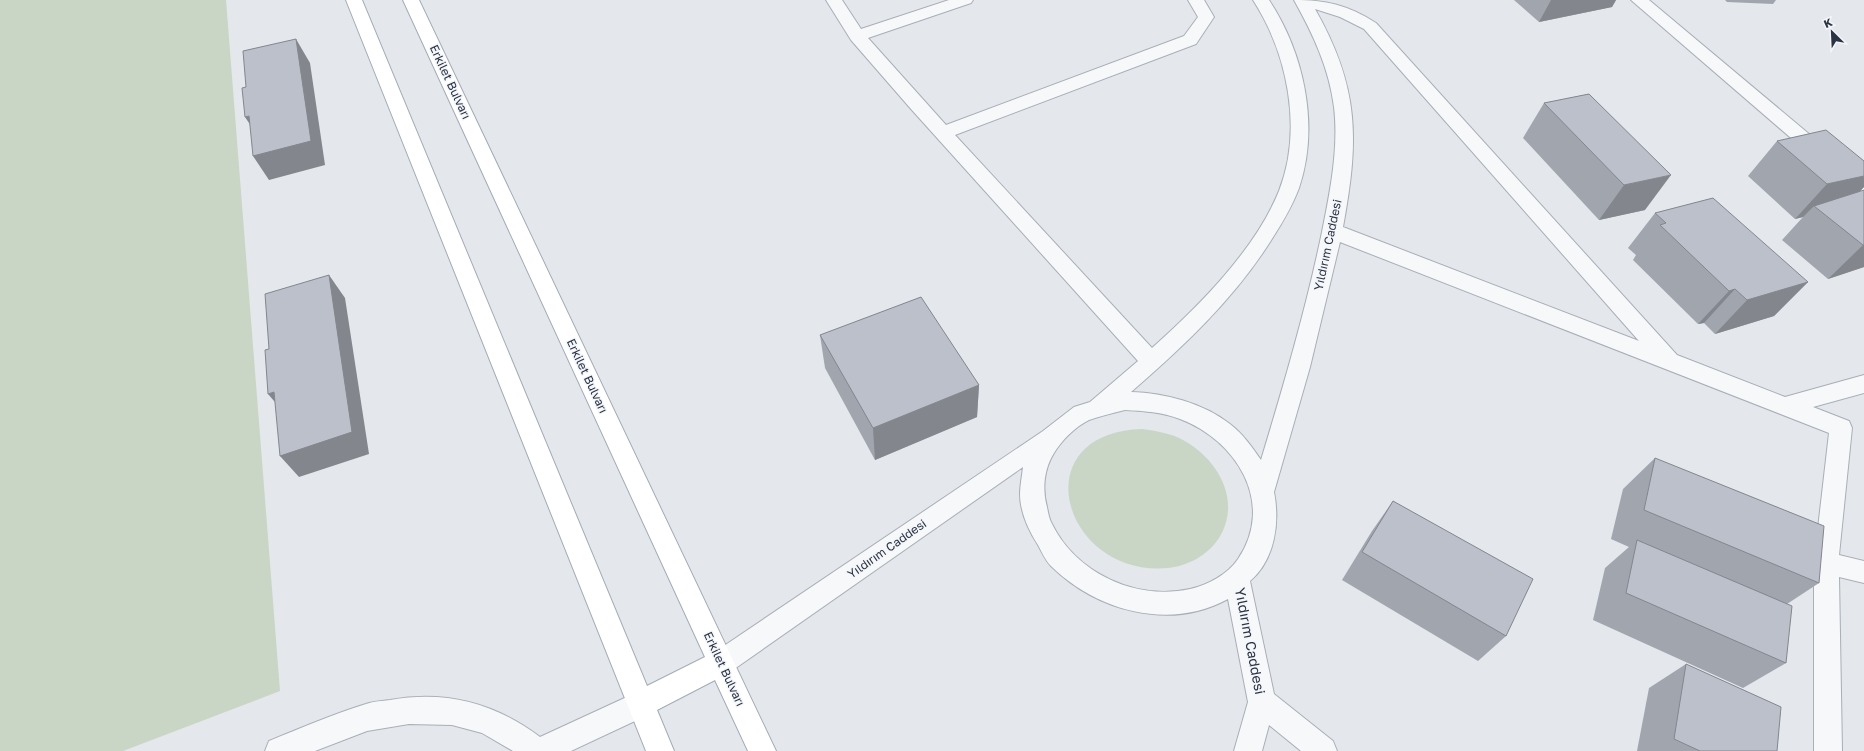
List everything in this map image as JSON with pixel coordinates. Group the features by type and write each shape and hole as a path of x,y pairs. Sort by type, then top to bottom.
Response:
{"main road":[{"path":"354,0 642,703 660,751"},
{"name":"Erkilet Bulvarı","path":"411,0 762,751"},
{"path":"642,703 721,663"}],"street":[{"path":"834,0 857,36 943,133 1152,362"},
{"path":"857,36 965,0"},
{"path":"943,133 1190,40 1206,17 1196,0"},
{"path":"1097,407 1152,362 1199,316 1247,262 1277,214 1290,186 1296,164 1299,142 1296,94 1292,68 1286,48 1261,0"},
{"path":"1640,0 1864,190"},
{"path":"1303,1 1335,8 1350,14 1370,26 1670,362"},
{"name":"Yıldırım Caddesi","path":"1263,490 1312,321 1338,204 1343,160 1344,118 1340,89 1332,62 1303,1"},
{"path":"1332,231 1841,428 1826,563 1828,751"},
{"path":"1785,406 1864,384"},
{"path":"1140,401 1169,406 1197,416 1222,432 1234,442 1252,465 1263,490 1266,504 1265,531 1255,556 1237,578 1226,587 1212,594 1182,602 1165,603 1148,603 1116,596 1100,589 1076,574 1060,560 1050,547 1037,521 1031,494 1034,468 1039,456 1052,435 1072,418 1097,407 1118,402 1140,401"},
{"name":"Yıldırım Caddesi","path":"721,663 1052,435"},
{"path":"1826,563 1864,572"},
{"name":"Yıldırım Caddesi","path":"1237,578 1262,702 1248,751"},
{"path":"1262,702 1322,751"},
{"path":"540,751 642,703"},
{"path":"279,751 367,717 409,710 452,711 486,720 515,735 536,751"}],"green space":[{"path":"0,0 226,0 280,691 123,751 0,751"},
{"path":"1142,429 1173,436 1196,448 1207,458 1223,482 1227,496 1228,510 1225,524 1219,538 1209,550 1197,559 1183,565 1168,568 1132,565 1103,551 1082,529 1070,504 1069,477 1080,454 1104,437"}],"building":[{"path":"296,39 311,141 253,156 249,116 245,117 242,88 246,87 243,51"},
{"path":"1589,94 1671,175 1624,185 1544,103"},
{"path":"1826,130 1864,161 1864,176 1827,184 1777,141"},
{"path":"1864,190 1864,245 1863,245 1814,206"},
{"path":"1713,198 1808,282 1747,300 1735,289 1729,291 1660,225 1666,223 1655,213"},
{"path":"329,275 352,432 280,456 274,392 268,394 265,350 269,349 265,294"},
{"path":"921,297 979,385 873,428 820,335"},
{"path":"1655,458 1824,526 1819,583 1644,510"},
{"path":"1393,501 1533,579 1506,636 1362,552"},
{"path":"1637,540 1792,606 1786,663 1626,593"},
{"path":"1686,664 1781,707 1777,751 1700,751 1674,739"}]}
